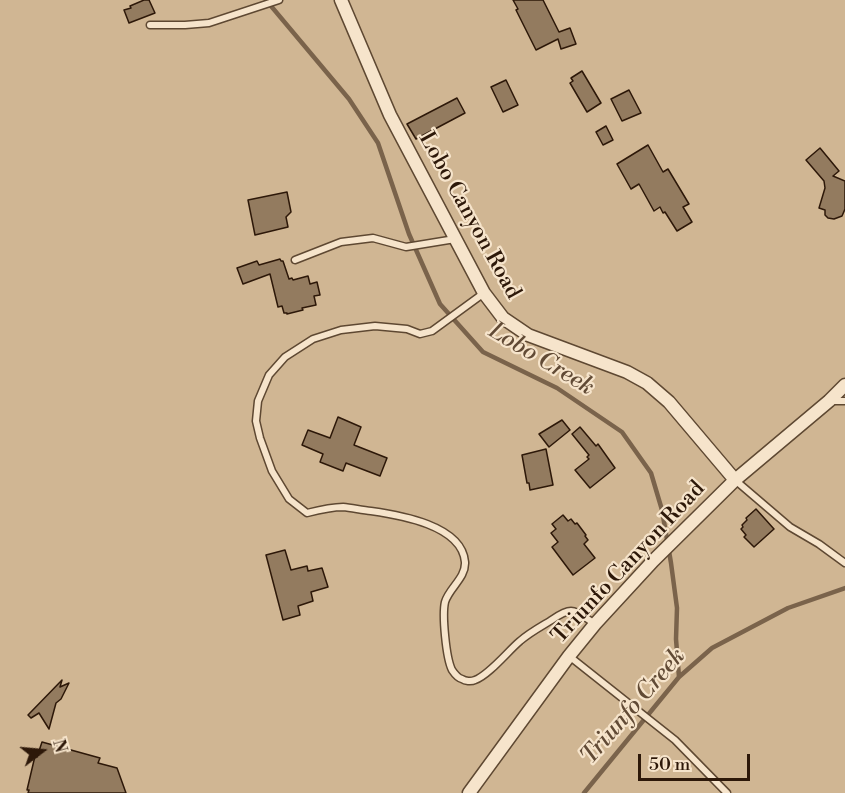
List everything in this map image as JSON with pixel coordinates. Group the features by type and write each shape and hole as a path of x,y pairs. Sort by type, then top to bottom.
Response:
{"street":[{"name":"Lobo Canyon Road","path":"341,0 390,115 484,293 503,318 528,335 627,372 646,383 669,402 735,480"},
{"name":"Triunfo Canyon Road","path":"469,793 569,656 652,561 735,480 845,385"}],"lane":[{"path":"150,25 209,23 279,0"},
{"path":"295,260 341,242 373,238 406,247 455,239"},
{"path":"484,293 432,331 420,334 407,329 375,326 340,330 313,339 285,357 269,375 258,401 256,422 260,438 272,471 289,499 307,513 327,508 345,507 400,515 432,526 453,539 462,551 465,564 460,578 448,593 444,604 444,617 447,650 452,670 460,679 475,680 488,671 521,639 562,614 572,611 595,624"},
{"path":"829,401 845,401"},
{"path":"735,480 790,527 845,563"},
{"path":"569,656 675,740 727,793"}],"shaded area":[{"path":"0,0 845,0 845,793 0,793"}],"building":[{"path":"144,0 149,0 155,13 129,23 124,10"},
{"path":"513,0 543,0 559,32 570,28 576,44 561,49 558,39 536,50"},
{"path":"582,71 601,103 587,112 570,83 573,81 571,78"},
{"path":"506,80 518,105 503,112 491,87"},
{"path":"629,90 641,113 622,121 611,99"},
{"path":"457,98 465,113 416,139 407,124"},
{"path":"606,126 613,140 603,145 596,132"},
{"path":"648,145 663,172 668,169 689,204 683,207 692,222 677,231 660,207 654,211 639,184 631,189 617,164"},
{"path":"820,148 839,171 833,176 845,181 845,209 842,216 834,219 828,218 825,210 819,208 825,188 824,181 806,160"},
{"path":"287,192 291,212 286,217 288,227 255,235 248,200"},
{"path":"280,259 283,261 289,279 308,276 310,284 317,282 320,295 314,296 316,305 284,313 282,306 278,307 270,274 243,284 237,268 257,261 259,265"},
{"path":"338,417 361,427 354,445 387,458 380,476 346,463 343,471 320,462 323,454 302,445 308,430 330,438"},
{"path":"562,420 570,430 549,447 539,434"},
{"path":"580,427 596,446 598,444 615,468 590,488 575,470 589,459 587,457 589,455 572,434"},
{"path":"546,449 553,485 530,490 522,455"},
{"path":"756,509 774,529 754,547 744,537 746,535 741,529 746,518"},
{"path":"563,515 568,521 571,519 575,524 577,523 586,535 588,540 584,544 595,558 573,575 552,547 558,542 551,533 556,529 552,524"},
{"path":"285,550 291,570 307,566 308,571 322,568 328,587 311,592 313,601 298,606 300,615 283,620 266,555"},
{"path":"62,680 60,687 69,683 61,699 56,703 49,729 39,713 31,718 28,715"},
{"path":"42,742 100,758 98,763 117,768 126,793 28,793 35,756 37,757"}],"waterway":[{"name":"Lobo Creek","path":"266,0 349,99 378,143 409,234 440,304 483,352 557,388 622,432 651,473 662,510 671,563 677,608 676,639 679,677"},
{"name":"Triunfo Creek","path":"584,793 679,677 712,648 788,608 845,588"}]}
